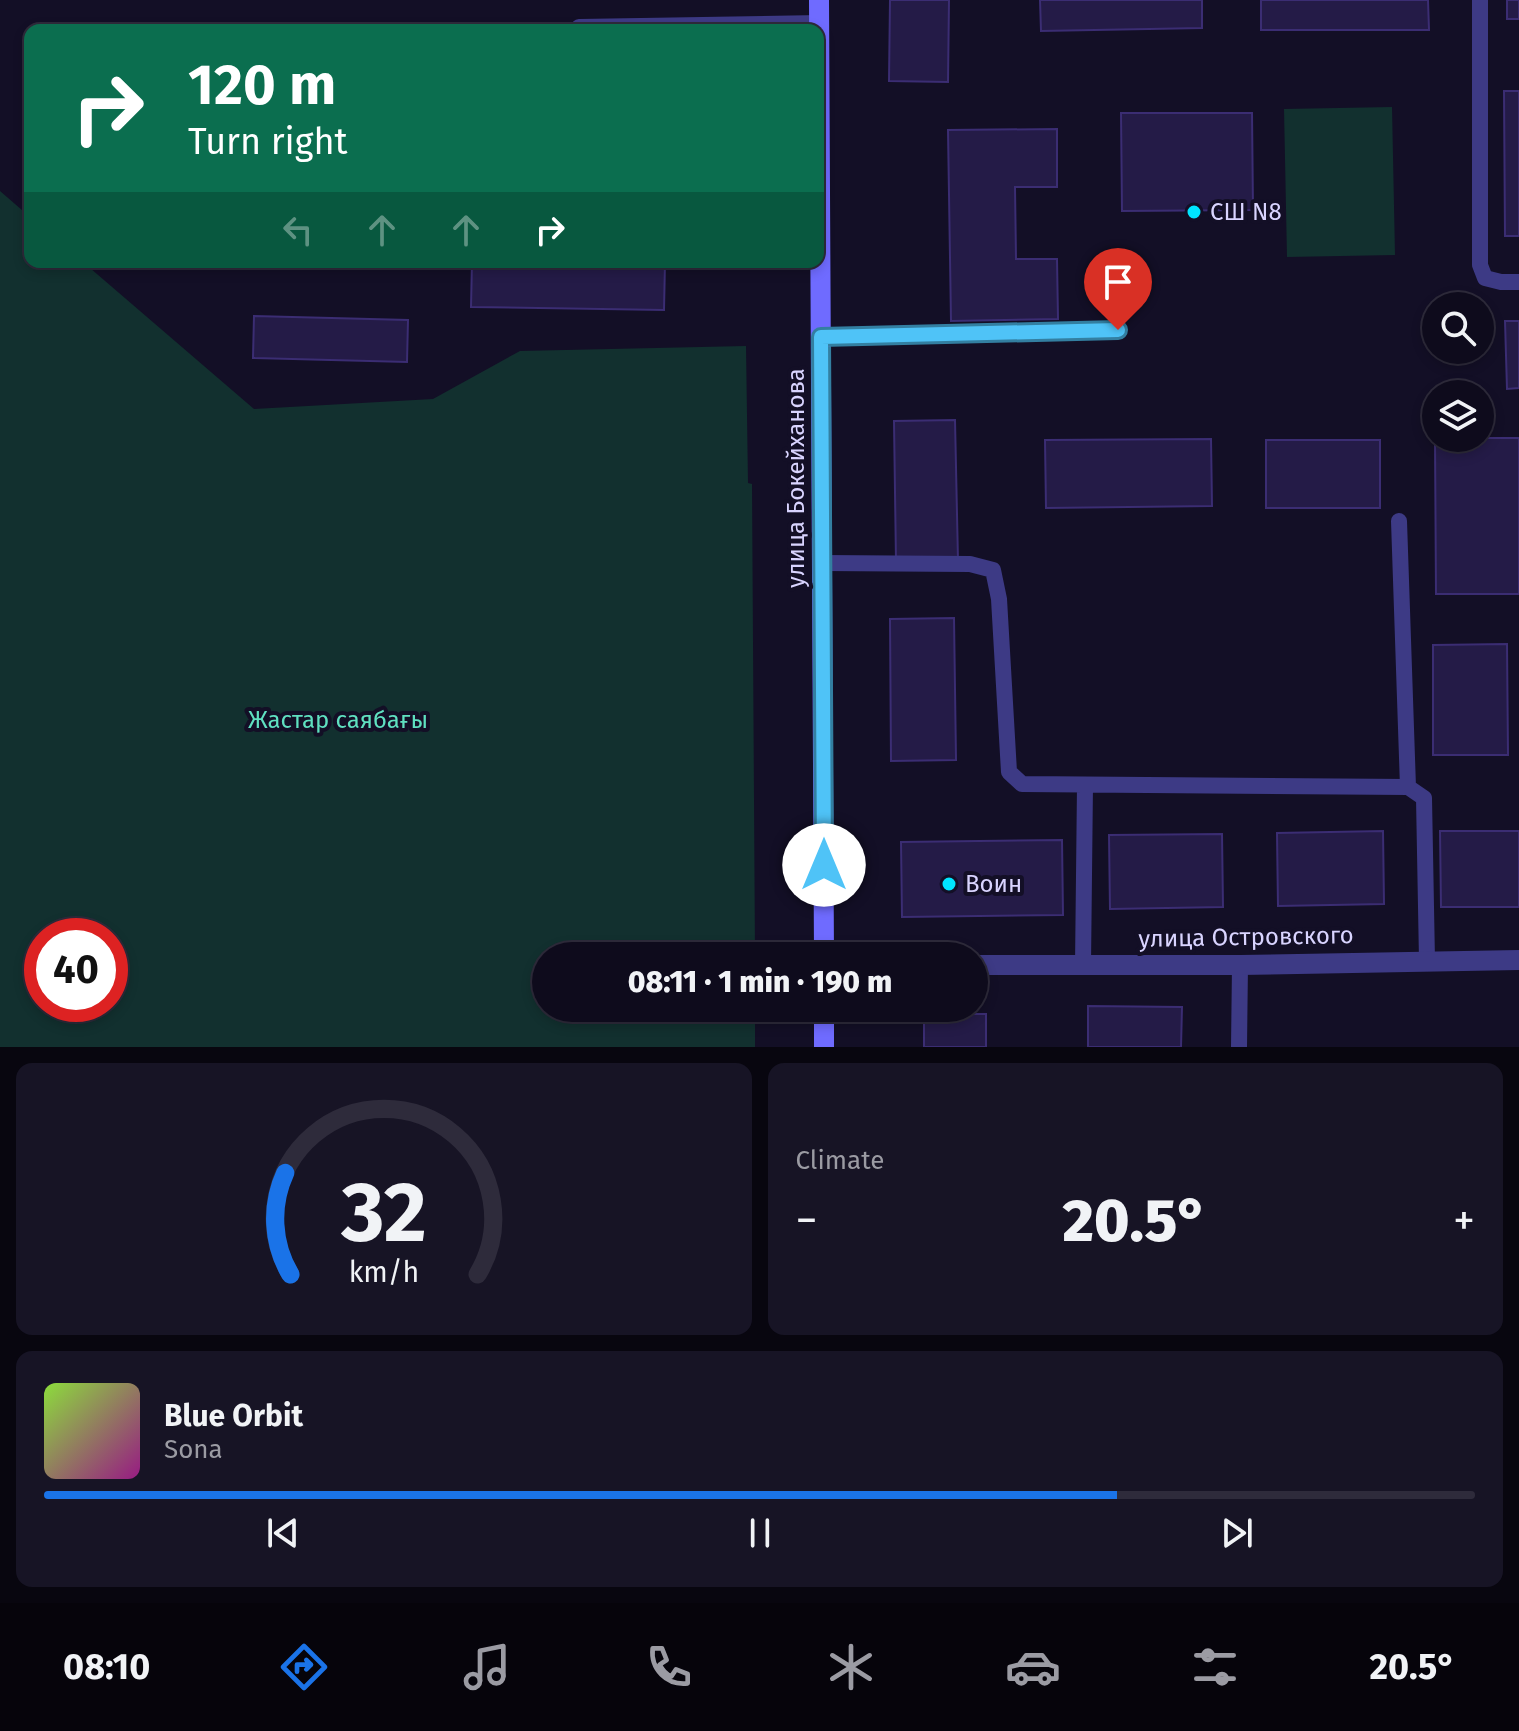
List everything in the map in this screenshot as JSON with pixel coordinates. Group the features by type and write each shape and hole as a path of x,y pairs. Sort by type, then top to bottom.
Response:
{"street":[{"name":"улица Бокейханова","path":"819,0 820,23"},
{"name":"улица Бокейханова","path":"821,268 824,942"},
{"name":"улица Островского","path":"988,965 1519,960"},
{"path":"824,1022 824,1047"}],"lane":[{"path":"1480,0 1480,265 1485,278 1519,282"},
{"path":"760,24 820,23"},
{"path":"821,337 1118,330"},
{"path":"1399,521 1408,787"},
{"path":"822,563 970,564 993,570 999,599 1009,772 1022,784 1408,787 1424,798 1427,961"},
{"path":"1083,965 1085,785"},
{"path":"1239,1047 1240,965"}],"green space":[{"path":"1392,107 1395,255 1287,257 1284,109"},
{"name":"Жастар саябағы","path":"0,191 24,212 24,268 90,268 254,409 433,399 520,351 746,346 748,483 752,484 755,942 532,942 532,1022 755,1022 755,1047 0,1047"}],"building":[{"path":"890,0 949,0 948,82 889,81"},
{"path":"1040,0 1202,0 1202,28 1041,31"},
{"path":"1261,0 1428,0 1429,30 1261,30"},
{"path":"1507,0 1519,0 1519,19 1507,19"},
{"path":"1504,91 1519,91 1519,236 1505,236"},
{"path":"1121,113 1252,113 1253,210 1122,211"},
{"path":"1057,129 1057,187 1015,187 1016,259 1057,259 1058,319 951,321 948,130"},
{"path":"472,268 665,268 664,310 471,307"},
{"path":"254,316 408,320 407,362 253,358"},
{"path":"1505,321 1519,321 1519,388 1507,389"},
{"path":"955,420 958,561 896,562 894,421"},
{"path":"1494,438 1519,438 1519,594 1436,594 1435,452 1494,452"},
{"path":"1211,439 1212,506 1046,508 1045,440"},
{"path":"1266,440 1380,440 1380,508 1266,508"},
{"path":"954,618 956,760 891,761 890,619"},
{"path":"1507,644 1508,755 1433,755 1433,645"},
{"path":"1383,831 1384,904 1278,906 1277,833"},
{"path":"1440,831 1519,831 1519,907 1441,907"},
{"path":"1222,834 1223,907 1110,909 1109,835"},
{"path":"1062,840 1063,915 902,917 901,842"},
{"path":"1088,1006 1182,1007 1181,1047 1088,1047"},
{"path":"924,1022 986,1022 986,1047 924,1047"}],"place":[{"name":"СШ N8","path":"1194,212"},
{"name":"Воин","path":"949,884"}],"route":[{"path":"824,865 821,337 1118,330"}]}
